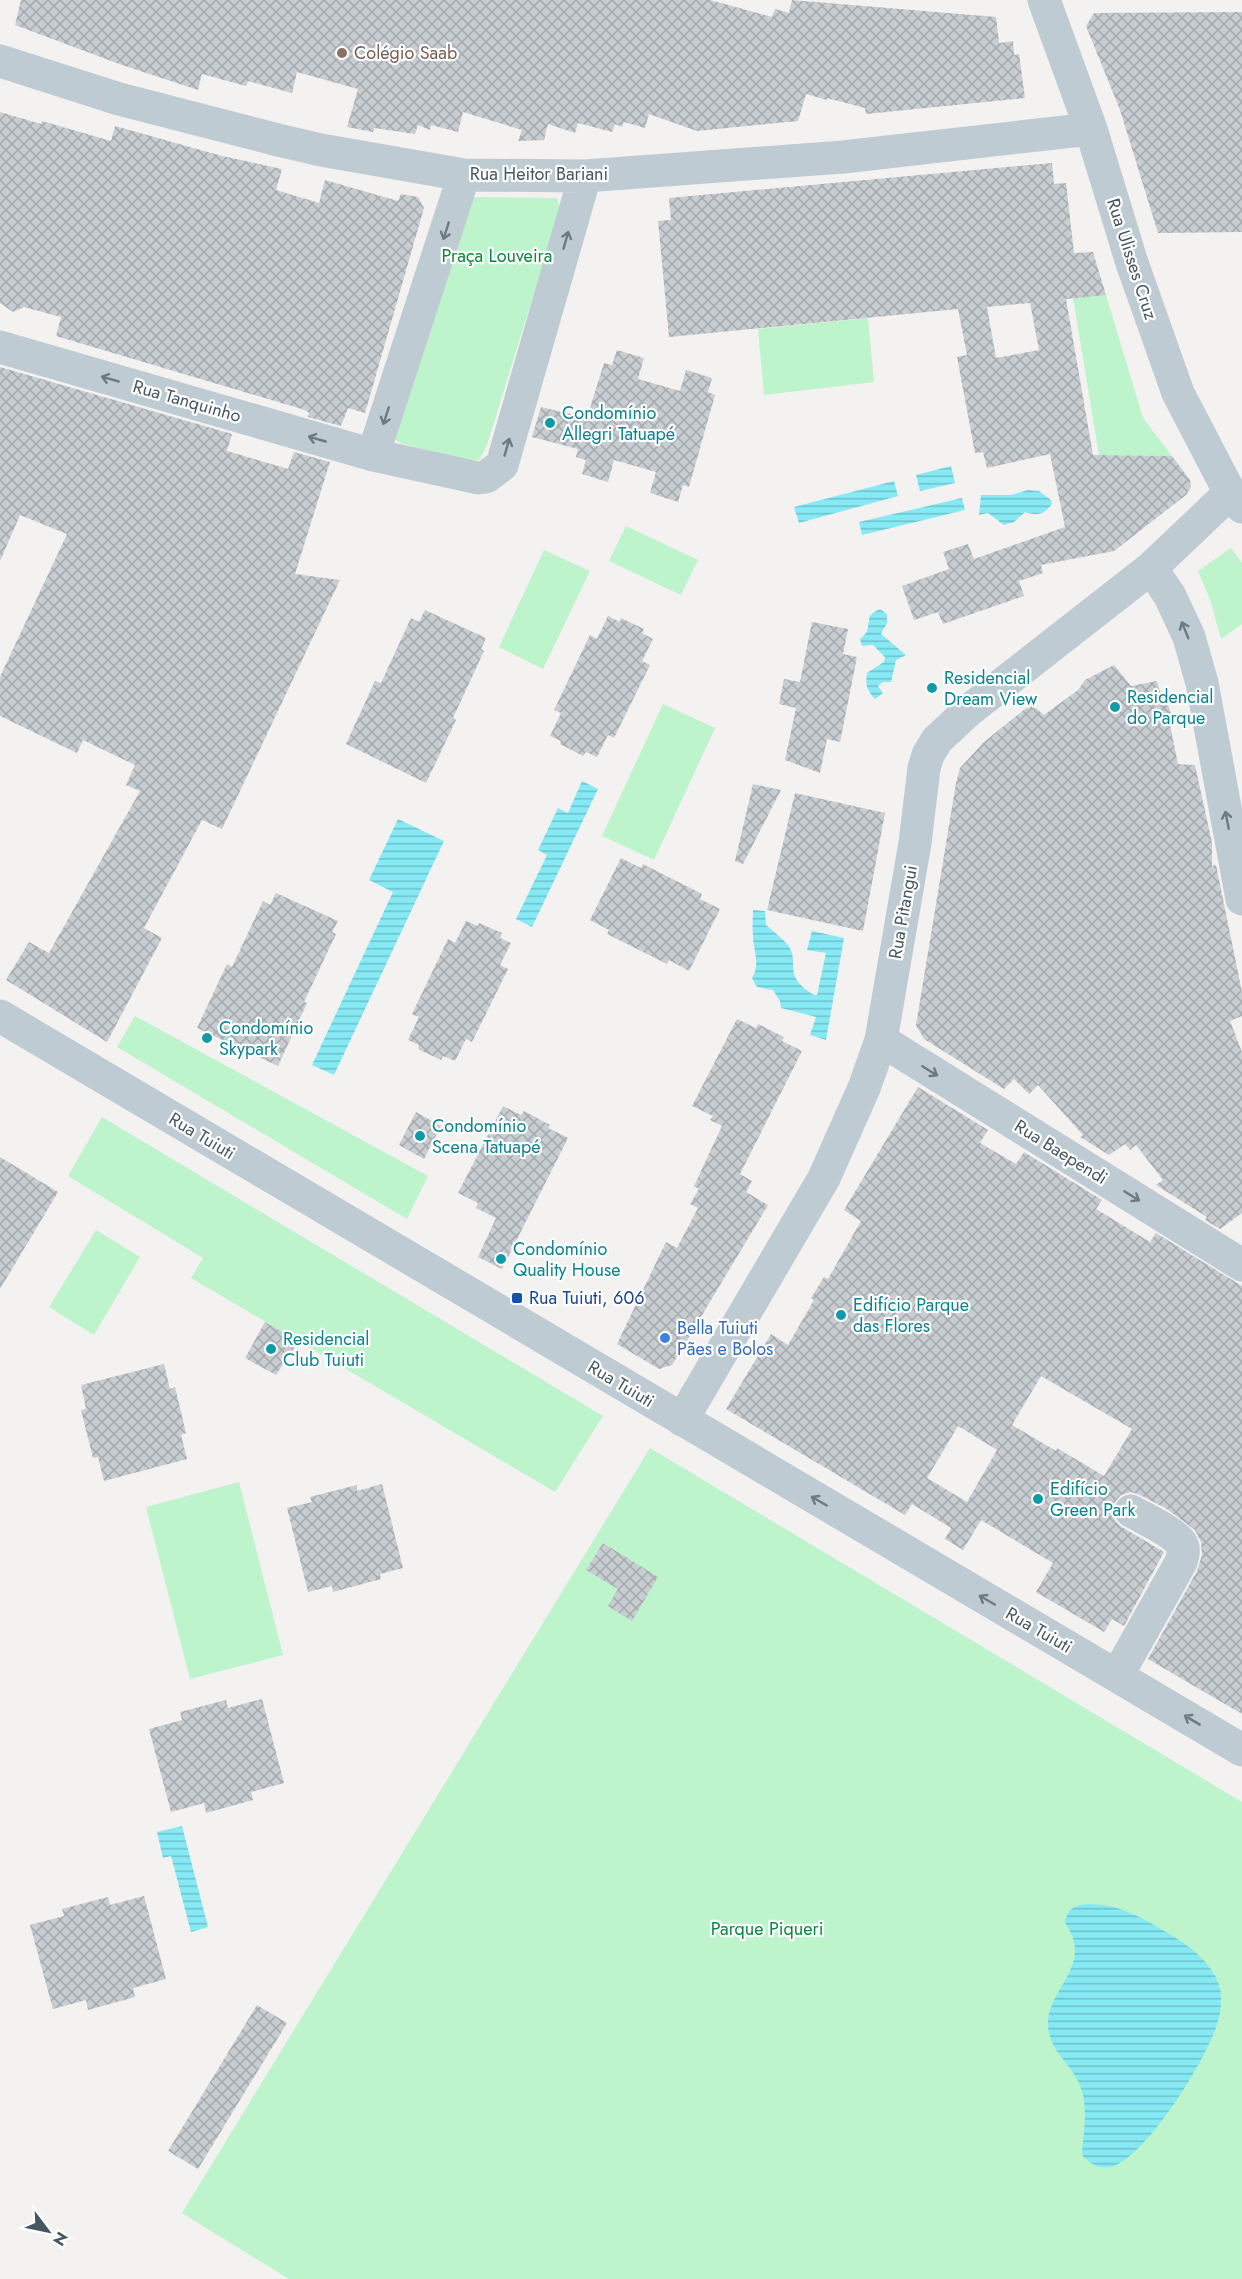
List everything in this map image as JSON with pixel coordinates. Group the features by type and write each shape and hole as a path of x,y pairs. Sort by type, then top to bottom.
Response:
{"street":[{"name":"Rua Ulisses Cruz","path":"1044,0 1091,129 1132,263 1178,393 1236,500"},
{"name":"Rua Heitor Bariani","path":"0,61 119,99 278,140 321,150 464,175 585,176 843,157 1091,129"},
{"path":"464,175 373,455 478,478 486,477 502,465 585,176"},
{"name":"Rua Tanquinho","path":"0,347 373,455"},
{"name":"Rua Pitangui","path":"682,1420 824,1178 864,1088 881,1040 915,843 924,768 928,755 937,740 968,711 1236,500"},
{"path":"1151,568 1170,596 1188,637 1202,683 1242,898"},
{"name":"Rua Tuiuti","path":"0,1016 1242,1750"},
{"name":"Rua Baependi","path":"881,1040 1242,1265"},
{"path":"1118,1676 1181,1562 1184,1552 1182,1544 1173,1536 1131,1511"}],"green space":[{"name":"Praça Louveira","path":"472,197 557,198 560,209 487,445 480,460 464,461 400,443 395,439"},
{"path":"1106,295 1143,418 1172,456 1099,455 1073,298"},
{"path":"868,318 874,382 764,395 758,329"},
{"path":"626,526 698,560 681,595 609,561"},
{"path":"1231,548 1242,563 1242,624 1221,639 1211,602 1198,571"},
{"path":"544,550 590,571 543,669 499,647"},
{"path":"663,704 715,728 654,860 602,836"},
{"path":"135,1016 428,1176 407,1219 117,1047"},
{"path":"102,1117 603,1416 555,1492 191,1278 203,1258 68,1176"},
{"path":"96,1230 140,1257 94,1335 49,1307"},
{"name":"Parque Piqueri","path":"650,1448 1242,1802 1242,2279 289,2279 182,2213"},
{"path":"239,1482 283,1655 190,1679 146,1507"}],"water":[{"path":"951,466 955,483 920,491 916,475"},
{"path":"894,481 898,496 799,523 794,507"},
{"path":"1028,490 1039,491 1051,500 1052,504 1043,512 1033,514 1025,512 1014,522 1004,525 988,513 979,515 981,495 1011,495"},
{"path":"962,498 965,510 862,535 859,522"},
{"path":"880,609 887,614 887,623 881,634 906,655 896,660 891,682 883,682 878,686 883,693 875,699 867,688 867,673 884,662 885,657 873,645 862,646 860,639 867,631 870,616"},
{"path":"582,781 598,789 532,927 516,919 547,855 538,850 558,808 568,813"},
{"path":"398,819 444,841 334,1075 312,1065 393,892 369,880"},
{"path":"753,910 765,911 766,925 788,945 798,981 814,995 817,995 826,953 807,950 812,931 844,938 826,1040 810,1035 816,1017 781,1008 780,1001 773,990 757,987 752,978 756,967"},
{"path":"182,1826 208,1927 191,1932 171,1856 163,1858 157,1832"},
{"path":"1088,1904 1109,1906 1128,1912 1181,1941 1198,1954 1211,1970 1220,1988 1221,1997 1217,2024 1211,2039 1173,2106 1140,2147 1124,2160 1110,2167 1094,2165 1082,2155 1085,2115 1082,2091 1074,2074 1052,2043 1048,2023 1049,2012 1069,1973 1075,1953 1072,1934 1065,1922 1066,1917 1073,1908"}],"building":[{"path":"21,0 710,0 772,17 775,9 789,13 792,0 996,17 999,43 1013,41 1014,55 1019,54 1025,98 866,114 865,108 806,94 798,121 697,131 649,114 645,128 624,122 622,127 615,124 612,132 578,123 575,133 548,124 544,140 518,141 522,130 463,112 458,132 431,125 430,130 418,125 415,134 374,128 373,132 347,127 358,89 297,72 292,93 248,81 246,86 202,74 198,90 122,65 15,25"},
{"path":"1242,12 1242,232 1158,233 1120,110 1086,26 1094,13"},
{"path":"0,112 41,124 42,121 111,141 115,126 222,156 282,169 276,190 319,203 325,180 398,201 401,194 418,197 424,208 365,413 348,408 341,426 308,417 309,413 305,410 56,336 61,317 24,307 13,312 0,303"},
{"path":"1052,163 1054,184 1066,183 1074,253 1093,252 1106,295 1066,299 1093,455 1172,456 1190,480 1191,487 1186,495 1114,551 1041,565 1043,573 1019,581 1024,596 943,624 938,612 914,620 902,586 949,569 943,552 968,544 974,559 1065,527 1050,454 987,468 983,452 975,453 957,357 967,355 958,309 669,337 658,221 671,220 669,198","holes":["1030,303 1039,350 996,358 987,307"]},
{"path":"617,350 644,358 638,379 680,391 686,370 712,378 708,392 715,395 689,487 683,485 678,502 650,493 656,472 614,460 608,482 582,474 586,460 576,457 578,449 532,437 541,407 587,418 604,363 612,365"},
{"path":"0,367 232,434 227,451 288,469 294,452 330,462 295,574 340,580 222,829 202,820 144,928 162,938 107,1042 6,980 29,942 49,953 140,791 126,785 135,765 83,740 77,753 0,716 0,677 67,534 20,515 0,561"},
{"path":"425,610 486,638 481,649 484,651 453,718 456,720 426,783 346,744 375,681 381,683 411,618 419,622"},
{"path":"608,616 620,622 621,618 644,629 642,633 653,639 642,661 650,665 614,738 608,735 597,757 586,752 583,756 550,736 561,713 554,710 590,635 597,639"},
{"path":"812,622 848,629 843,654 857,657 840,742 827,739 820,773 785,760 796,708 779,704 784,679 800,682"},
{"path":"1114,665 1131,686 1157,681 1171,713 1170,725 1178,764 1195,765 1212,843 1212,866 1216,865 1242,992 1242,1016 1230,1021 1242,1052 1242,1213 1220,1229 1205,1220 1207,1217 1156,1185 1163,1180 1136,1145 1130,1150 1125,1144 1109,1155 1080,1137 1083,1135 1038,1085 1029,1094 1014,1079 1004,1089 924,1039 916,1025 960,768 984,742 1031,704 1044,715 1078,690 1085,680"},
{"path":"753,784 781,790 743,864 735,861"},
{"path":"795,793 885,813 863,931 767,910"},
{"path":"621,858 641,868 643,864 702,894 700,899 720,909 689,971 669,960 667,964 607,934 609,930 590,920"},
{"path":"276,893 338,921 332,932 336,934 304,1002 307,1003 278,1066 197,1028 227,964 232,967 263,901 270,905"},
{"path":"466,921 478,926 479,923 502,933 500,938 511,943 500,965 508,969 472,1042 466,1039 455,1061 443,1056 441,1060 418,1049 419,1045 408,1040 419,1017 412,1014 448,939 455,943"},
{"path":"737,1019 756,1028 758,1024 784,1037 782,1041 802,1051 740,1174 752,1181 746,1192 768,1205 672,1365 659,1369 617,1344 666,1242 677,1248 698,1208 690,1204 699,1189 694,1186 722,1126 710,1120 713,1116 692,1106"},
{"path":"918,1087 988,1130 980,1143 1016,1164 1024,1152 1102,1200 1096,1209 1150,1242 1156,1233 1242,1286 1242,1714 1148,1659 1197,1571 1202,1555 1201,1542 1195,1530 1167,1509 1131,1492 1121,1495 1114,1503 1112,1512 1115,1521 1164,1552 1124,1626 1112,1619 1104,1632 1036,1592 1053,1563 981,1520 963,1550 945,1539 951,1528 912,1504 905,1515 726,1409 771,1334 788,1345 814,1300 811,1298 824,1277 828,1279 861,1221 844,1210","holes":["1041,1376 1132,1429 1104,1476 1012,1425","958,1426 997,1450 967,1502 927,1478"]},
{"path":"503,1106 521,1115 524,1111 550,1125 548,1128 568,1138 502,1269 478,1257 496,1218 476,1208 478,1203 458,1193"},
{"name":"Condomínio Scena Tatuapé","path":"416,1112 441,1126 424,1159 399,1145"},
{"path":"0,1157 58,1192 0,1289"},
{"name":"Residencial Club Tuiuti","path":"265,1322 299,1341 276,1375 245,1358"},
{"path":"164,1364 170,1389 175,1387 186,1433 181,1435 187,1459 104,1481 98,1457 93,1458 81,1410 86,1409 81,1385"},
{"path":"382,1484 403,1568 380,1574 381,1579 333,1592 332,1586 308,1592 287,1508 312,1502 310,1497 357,1485 357,1491"},
{"path":"603,1543 658,1577 632,1621 608,1606 618,1589 586,1570"},
{"path":"262,1699 284,1783 251,1792 253,1800 206,1813 204,1803 171,1812 149,1729 182,1720 180,1712 226,1700 228,1708"},
{"path":"144,1896 166,1979 133,1988 135,1997 88,2010 86,2000 53,2009 30,1925 64,1916 62,1909 108,1897 110,1905"},
{"path":"257,2005 287,2023 198,2169 168,2151"}],"place":[{"name":"Colégio Saab","path":"342,53"},
{"name":"Condomínio Allegri Tatuapé","path":"550,423"},
{"name":"Residencial Dream View","path":"932,688"},
{"name":"Residencial do Parque","path":"1115,707"},
{"name":"Condomínio Skypark","path":"207,1038"},
{"name":"Condomínio Scena Tatuapé","path":"420,1136"},
{"name":"Condomínio Quality House","path":"501,1259"},
{"name":"Rua Tuiuti, 606","path":"517,1298"},
{"name":"Edifício Parque das Flores","path":"841,1315"},
{"name":"Bella Tuiuti Pães e Bolos","path":"665,1338"},
{"name":"Residencial Club Tuiuti","path":"271,1349"},
{"name":"Edifício Green Park","path":"1038,1499"}]}
